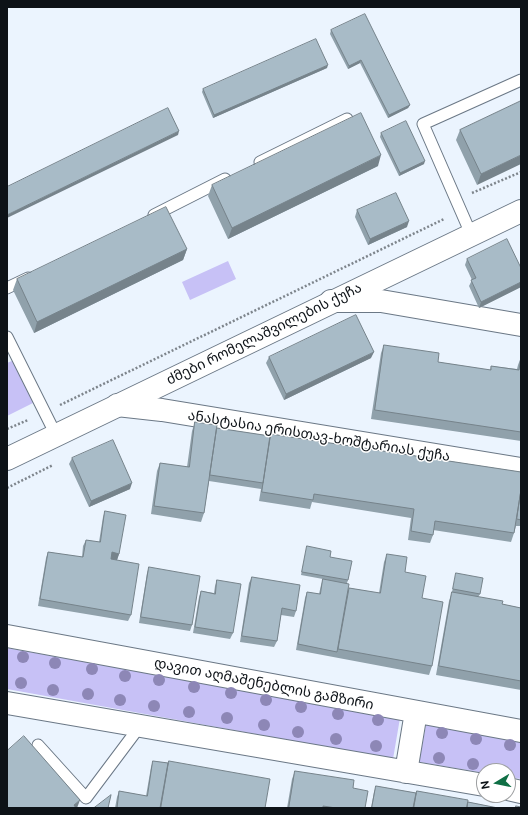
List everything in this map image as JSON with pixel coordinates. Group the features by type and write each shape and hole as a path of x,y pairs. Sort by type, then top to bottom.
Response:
{"street":[{"name":"ძმები რომელაშვილების ქუჩა","path":"7,459 331,301 521,211"},
{"path":"331,301 381,301 521,325"},
{"name":"ანასტასია ერისთავ-ხოშტარიას ქუჩა","path":"118,405 521,469"},
{"name":"დავით აღმაშენებლის გამზირი","path":"7,636 521,731"},
{"path":"7,703 476,784"},
{"path":"406,772 416,712"}],"lane":[{"path":"471,234 423,124 521,80"},
{"path":"248,168 346,119"},
{"path":"141,221 233,175"},
{"path":"7,288 35,274"},
{"path":"7,337 56,435"},
{"path":"38,745 86,798 140,726"}],"path":[{"path":"7,429 461,210 472,194 521,172"}],"shaded area":[{"path":"228,261 236,279 190,300 182,282"},
{"path":"14,360 35,402 7,416 7,363"},
{"path":"7,648 400,718 393,759 7,689"},
{"path":"426,725 521,741 521,779 516,778 516,763 476,763 476,772 419,762"}],"building":[{"path":"365,14 410,105 389,115 361,60 349,66 331,30"},
{"path":"316,39 328,65 214,115 203,89"},
{"path":"521,101 521,155 481,174 460,130"},
{"path":"168,108 179,131 7,215 7,187"},
{"path":"361,113 381,155 232,228 212,185"},
{"path":"406,121 425,161 400,173 381,133"},
{"path":"396,193 409,221 370,239 357,210"},
{"path":"166,207 187,249 37,322 17,279"},
{"path":"507,239 521,268 521,282 481,302 471,280 476,278 467,259"},
{"path":"356,315 374,352 286,394 269,357"},
{"path":"384,345 439,353 438,362 491,370 491,366 519,370 521,357 521,432 375,410"},
{"path":"195,422 217,425 204,513 154,506 160,463 189,467"},
{"path":"217,428 270,436 263,483 210,475"},
{"path":"271,434 521,472 521,490 514,533 435,521 433,535 411,531 414,509 314,494 313,500 262,492"},
{"path":"113,440 132,483 91,501 72,458"},
{"path":"521,490 521,520 517,519"},
{"path":"105,511 126,515 119,554 112,552 111,559 139,564 131,615 40,599 48,552 83,557 86,540 100,542"},
{"path":"307,546 331,551 330,557 352,561 348,580 302,572"},
{"path":"387,554 407,557 405,572 426,576 422,598 443,602 432,666 338,649 349,588 380,593"},
{"path":"149,567 200,576 192,625 141,617"},
{"path":"456,573 483,578 480,594 453,589"},
{"path":"252,577 300,585 296,611 282,608 277,641 242,636"},
{"path":"323,579 349,584 337,652 298,644 307,592 320,594"},
{"path":"217,580 241,584 233,633 195,627 201,591 215,594"},
{"path":"452,592 503,601 502,604 521,608 521,681 439,666"},
{"path":"24,736 80,800 74,805 76,808 7,808 7,751"},
{"path":"153,761 168,763 160,808 117,808 119,791 147,796"},
{"path":"169,761 270,779 265,808 161,808"},
{"path":"295,771 354,780 353,788 368,791 365,808 336,808 323,806 323,808 289,808"},
{"path":"376,786 416,793 413,808 372,808"},
{"path":"417,791 468,800 467,808 414,808"},
{"path":"111,795 108,808 94,808"},
{"path":"468,802 498,808 467,808"}]}
